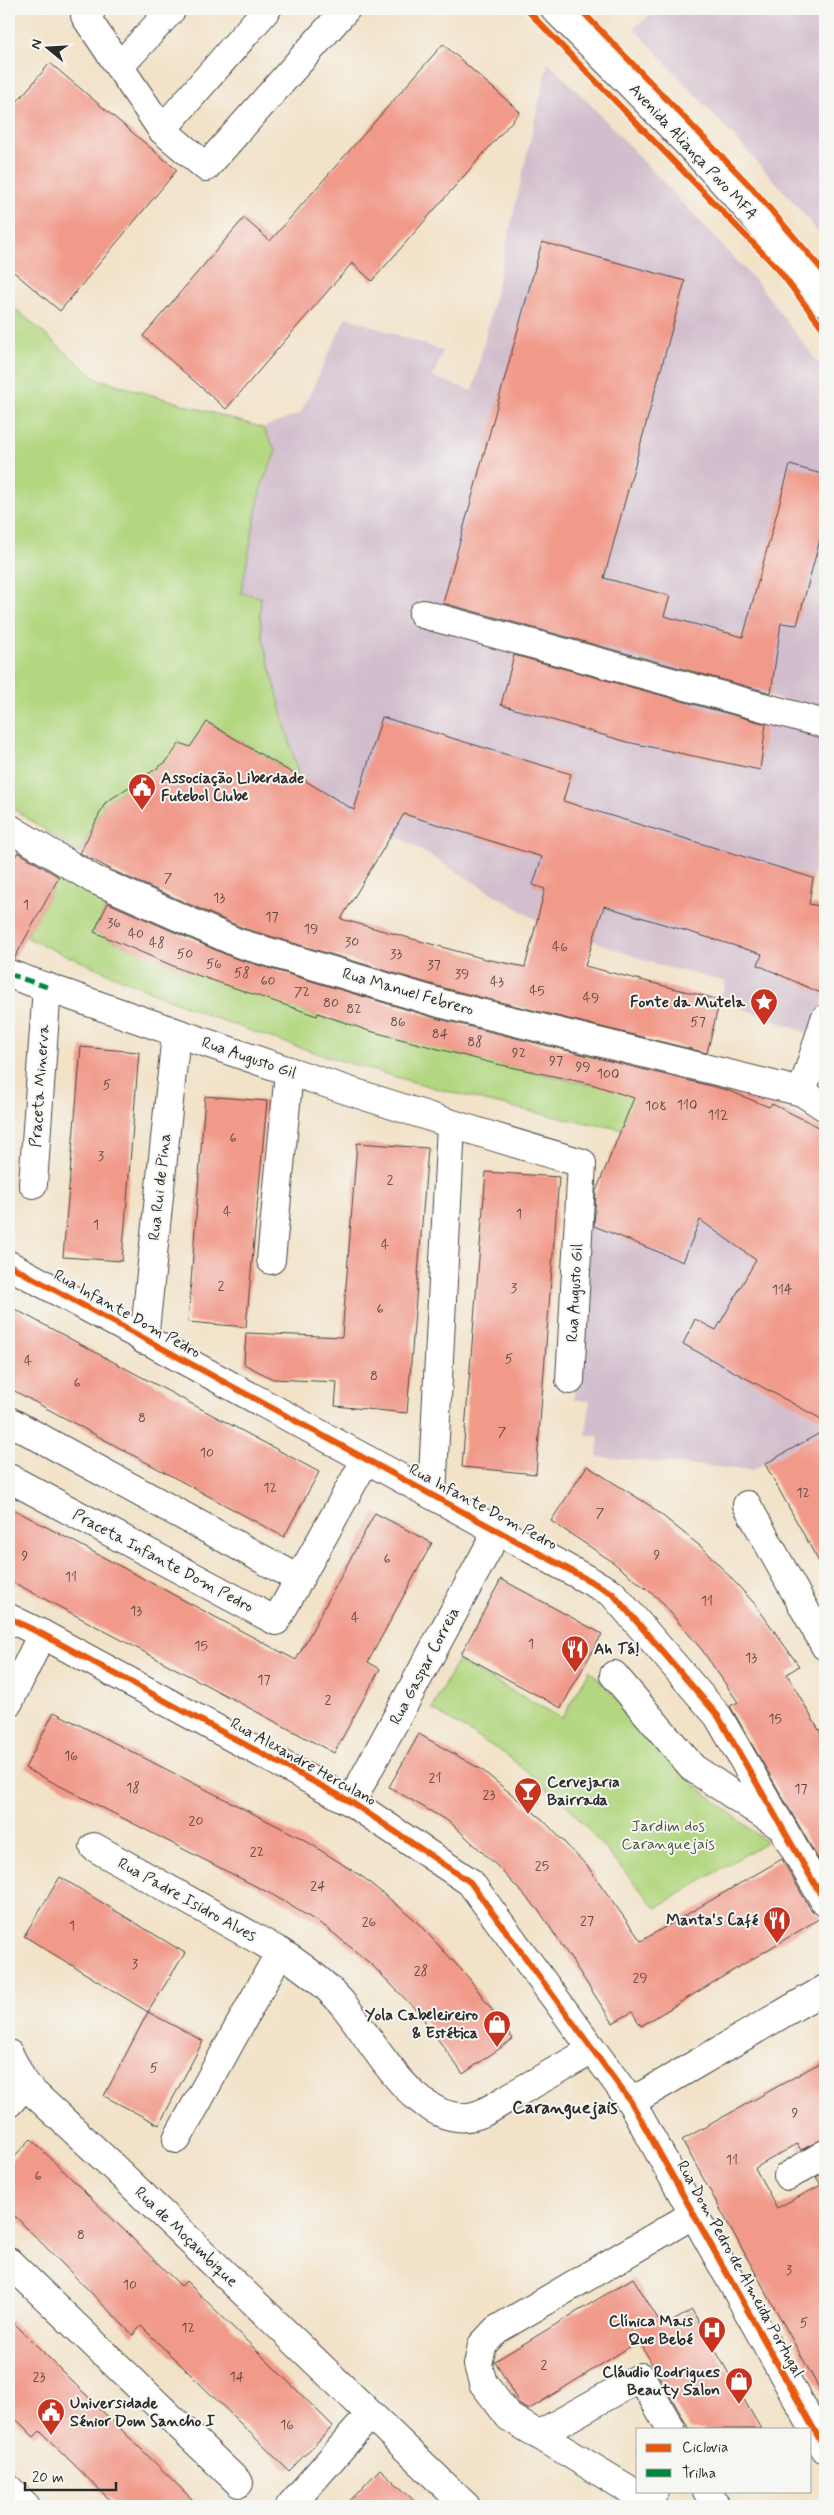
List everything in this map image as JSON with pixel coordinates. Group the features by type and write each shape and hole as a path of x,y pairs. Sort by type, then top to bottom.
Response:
{"street":[{"path":"92,9 85,16 162,130 206,167 346,9"},
{"path":"119,67 172,9"},
{"path":"162,130 267,9"},
{"name":"Avenida Aliança Povo MFA","path":"555,9 652,105 795,263 825,302"},
{"path":"423,614 825,724"},
{"name":"Rua Manuel Febrero","path":"9,828 94,879 238,942 443,1004 802,1092 825,1107"},
{"name":"Rua Augusto Gil","path":"9,974 289,1072 451,1125 582,1163 570,1380"},
{"name":"Praceta Minerva","path":"33,1184 48,987"},
{"path":"802,1092 825,1019"},
{"name":"Rua Rui de Pina","path":"144,1340 176,1034"},
{"path":"271,1260 289,1072"},
{"path":"432,1495 451,1125"},
{"name":"Rua Infante Dom Pedro","path":"9,1265 144,1340 612,1592 718,1716 825,1902"},
{"path":"9,1422 299,1579"},
{"name":"Praceta Infante Dom Pedro","path":"9,1478 276,1621 366,1459"},
{"path":"747,1504 825,1646"},
{"name":"Rua Gaspar Correia","path":"351,1802 498,1530"},
{"name":"Rua Alexandre Herculano","path":"9,1618 42,1634 351,1802 470,1882 631,2102"},
{"path":"9,1702 42,1634"},
{"path":"614,1675 693,1768 782,1828"},
{"name":"Rua Padre Isidro Alves","path":"94,1847 280,1952 303,1967 346,2008 404,2085 420,2100 435,2110 457,2116 479,2114 592,2050"},
{"path":"177,2139 280,1952"},
{"path":"631,2102 825,1990"},
{"name":"Rua de Moçambique","path":"9,2054 17,2094 106,2160 370,2416 466,2506"},
{"name":"Rua Dom Pedro de Almeida Portugal","path":"631,2102 825,2449"},
{"path":"788,2176 825,2154"},
{"name":"Rua Dom Pedro de Almeida Portugal","path":"538,2435 509,2417 482,2383 478,2365 482,2346 496,2330 694,2214"},
{"path":"9,2262 239,2483"},
{"path":"654,2492 648,2502 538,2435 641,2376 670,2428"},
{"path":"290,2506 370,2416"},
{"path":"9,2488 26,2506"},
{"path":"709,2492 716,2506"}],"shaded area":[{"path":"658,9 825,9 825,241 791,199 634,28"},
{"path":"548,62 591,105 759,285 825,372 825,712 418,600 412,621 825,735 825,792 809,904 825,907 825,993 813,1035 720,1000 726,982 658,965 537,920 299,777 263,640 260,615 261,597 241,594 261,487 276,451 263,428 301,413 346,317 443,351 433,377 473,391"},
{"path":"745,1097 772,1104 801,1117 791,1130 825,1166 825,1430 753,1470 597,1457 599,1436 586,1435 590,1401 574,1400 584,1222 627,1116 729,1148"}],"green space":[{"path":"9,303 95,378 263,428 276,451 261,487 241,593 261,597 260,615 263,640 299,777 208,722 190,747 180,744 166,762 105,803 79,853 9,806"},
{"path":"60,875 108,902 94,932 121,944 317,1016 493,1063 590,1085 619,1086 640,1093 636,1119 627,1116 621,1129 523,1110 427,1086 331,1058 237,1026 51,949 26,937"},
{"name":"Jardim dos Caranguejais","path":"457,1661 562,1718 590,1670 693,1783 766,1842 656,1908 567,1805 505,1754 432,1709"}],"building":[{"path":"443,44 520,112 372,281 352,263 226,409 143,336 244,218 270,241"},
{"path":"50,63 177,170 60,311 9,268 9,111"},
{"path":"542,242 685,281 604,578 670,596 664,616 743,637 790,465 825,475 825,521 797,625 781,623 771,693 443,603"},
{"path":"514,655 766,724 760,770 627,742 501,705"},
{"path":"382,717 571,774 563,801 813,878 809,904 825,907 825,995 758,965 762,954 604,906 585,966 720,1000 707,1053 447,989 243,928 116,872 80,853 105,803 166,762 180,743 190,747 207,722 354,810","holes":["404,814 542,857 533,885 545,889 525,967 485,959 341,919"]},
{"path":"18,852 59,877 14,959 9,959 9,866"},
{"path":"108,903 234,958 439,1019 727,1090 769,1107 772,1104 825,1130 825,1421 683,1344 695,1319 716,1330 756,1260 700,1220 683,1262 594,1226 596,1191 634,1098 591,1084 492,1063 366,1030 318,1013 317,1016 185,971 94,932"},
{"path":"81,1047 139,1052 122,1261 63,1257"},
{"path":"205,1096 267,1101 246,1327 188,1322"},
{"path":"357,1143 428,1148 407,1413 335,1406 337,1382 273,1379 244,1364 246,1333 342,1337"},
{"path":"486,1172 559,1177 536,1474 462,1467"},
{"path":"9,1306 319,1472 284,1537 9,1388"},
{"path":"825,1430 825,1573 765,1464"},
{"path":"587,1466 649,1505 705,1550 755,1604 799,1666 787,1674 825,1741 825,1871 730,1706 738,1702 702,1650 659,1599 610,1560 551,1521"},
{"path":"9,1507 296,1660 375,1513 432,1543 368,1662 380,1669 334,1753 9,1580"},
{"path":"501,1579 602,1634 561,1708 461,1654"},
{"path":"54,1712 303,1839 364,1878 413,1918 469,1978 513,2039 463,2074 419,2013 372,1965 326,1927 273,1895 25,1768"},
{"path":"419,1734 482,1770 543,1820 588,1867 641,1941 782,1859 811,1910 822,1917 641,2026 632,2012 613,2023 540,1912 496,1865 451,1823 389,1787"},
{"path":"60,1877 185,1953 148,2012 24,1936"},
{"path":"148,2012 203,2041 159,2125 104,2096"},
{"path":"825,2060 825,2138 801,2150 797,2144 755,2168 777,2208 821,2185 816,2177 825,2172 825,2399 682,2140"},
{"path":"31,2139 181,2286 186,2281 333,2426 289,2471 141,2326 133,2335 9,2210 9,2162"},
{"path":"633,2278 663,2327 692,2310 760,2428 688,2428 639,2341 528,2410 520,2405 495,2361"},
{"path":"9,2318 199,2506 116,2506 40,2431 34,2437 9,2412"},
{"path":"380,2469 420,2506 345,2506"}],"marked path":[{"path":"9,974 47,987"}],"cycle path":[{"path":"526,9 778,269 825,331"},
{"path":"580,9 752,188 825,273"},
{"path":"9,1265 612,1593 718,1716 825,1902"},
{"path":"9,1618 42,1634 351,1802 470,1882 631,2102 825,2449"}],"place":[{"name":"Associação Liberdade Futebol Clube","path":"142,811"},
{"name":"Fonte da Mutela","path":"764,1026"},
{"name":"Ah Tá!","path":"575,1673"},
{"name":"Cervejaria Bairrada","path":"528,1815"},
{"name":"Manta's Café","path":"777,1944"},
{"name":"Yola Cabeleireiro & Estética","path":"497,2048"},
{"name":"Clínica Mais Que Bebé","path":"712,2354"},
{"name":"Cláudio Rodrigues Beauty Salon","path":"739,2405"},
{"name":"Universidade Sénior Dom Sancho I","path":"51,2436"}],"district":[{"name":"Caranguejais","path":"565,2108"}]}
